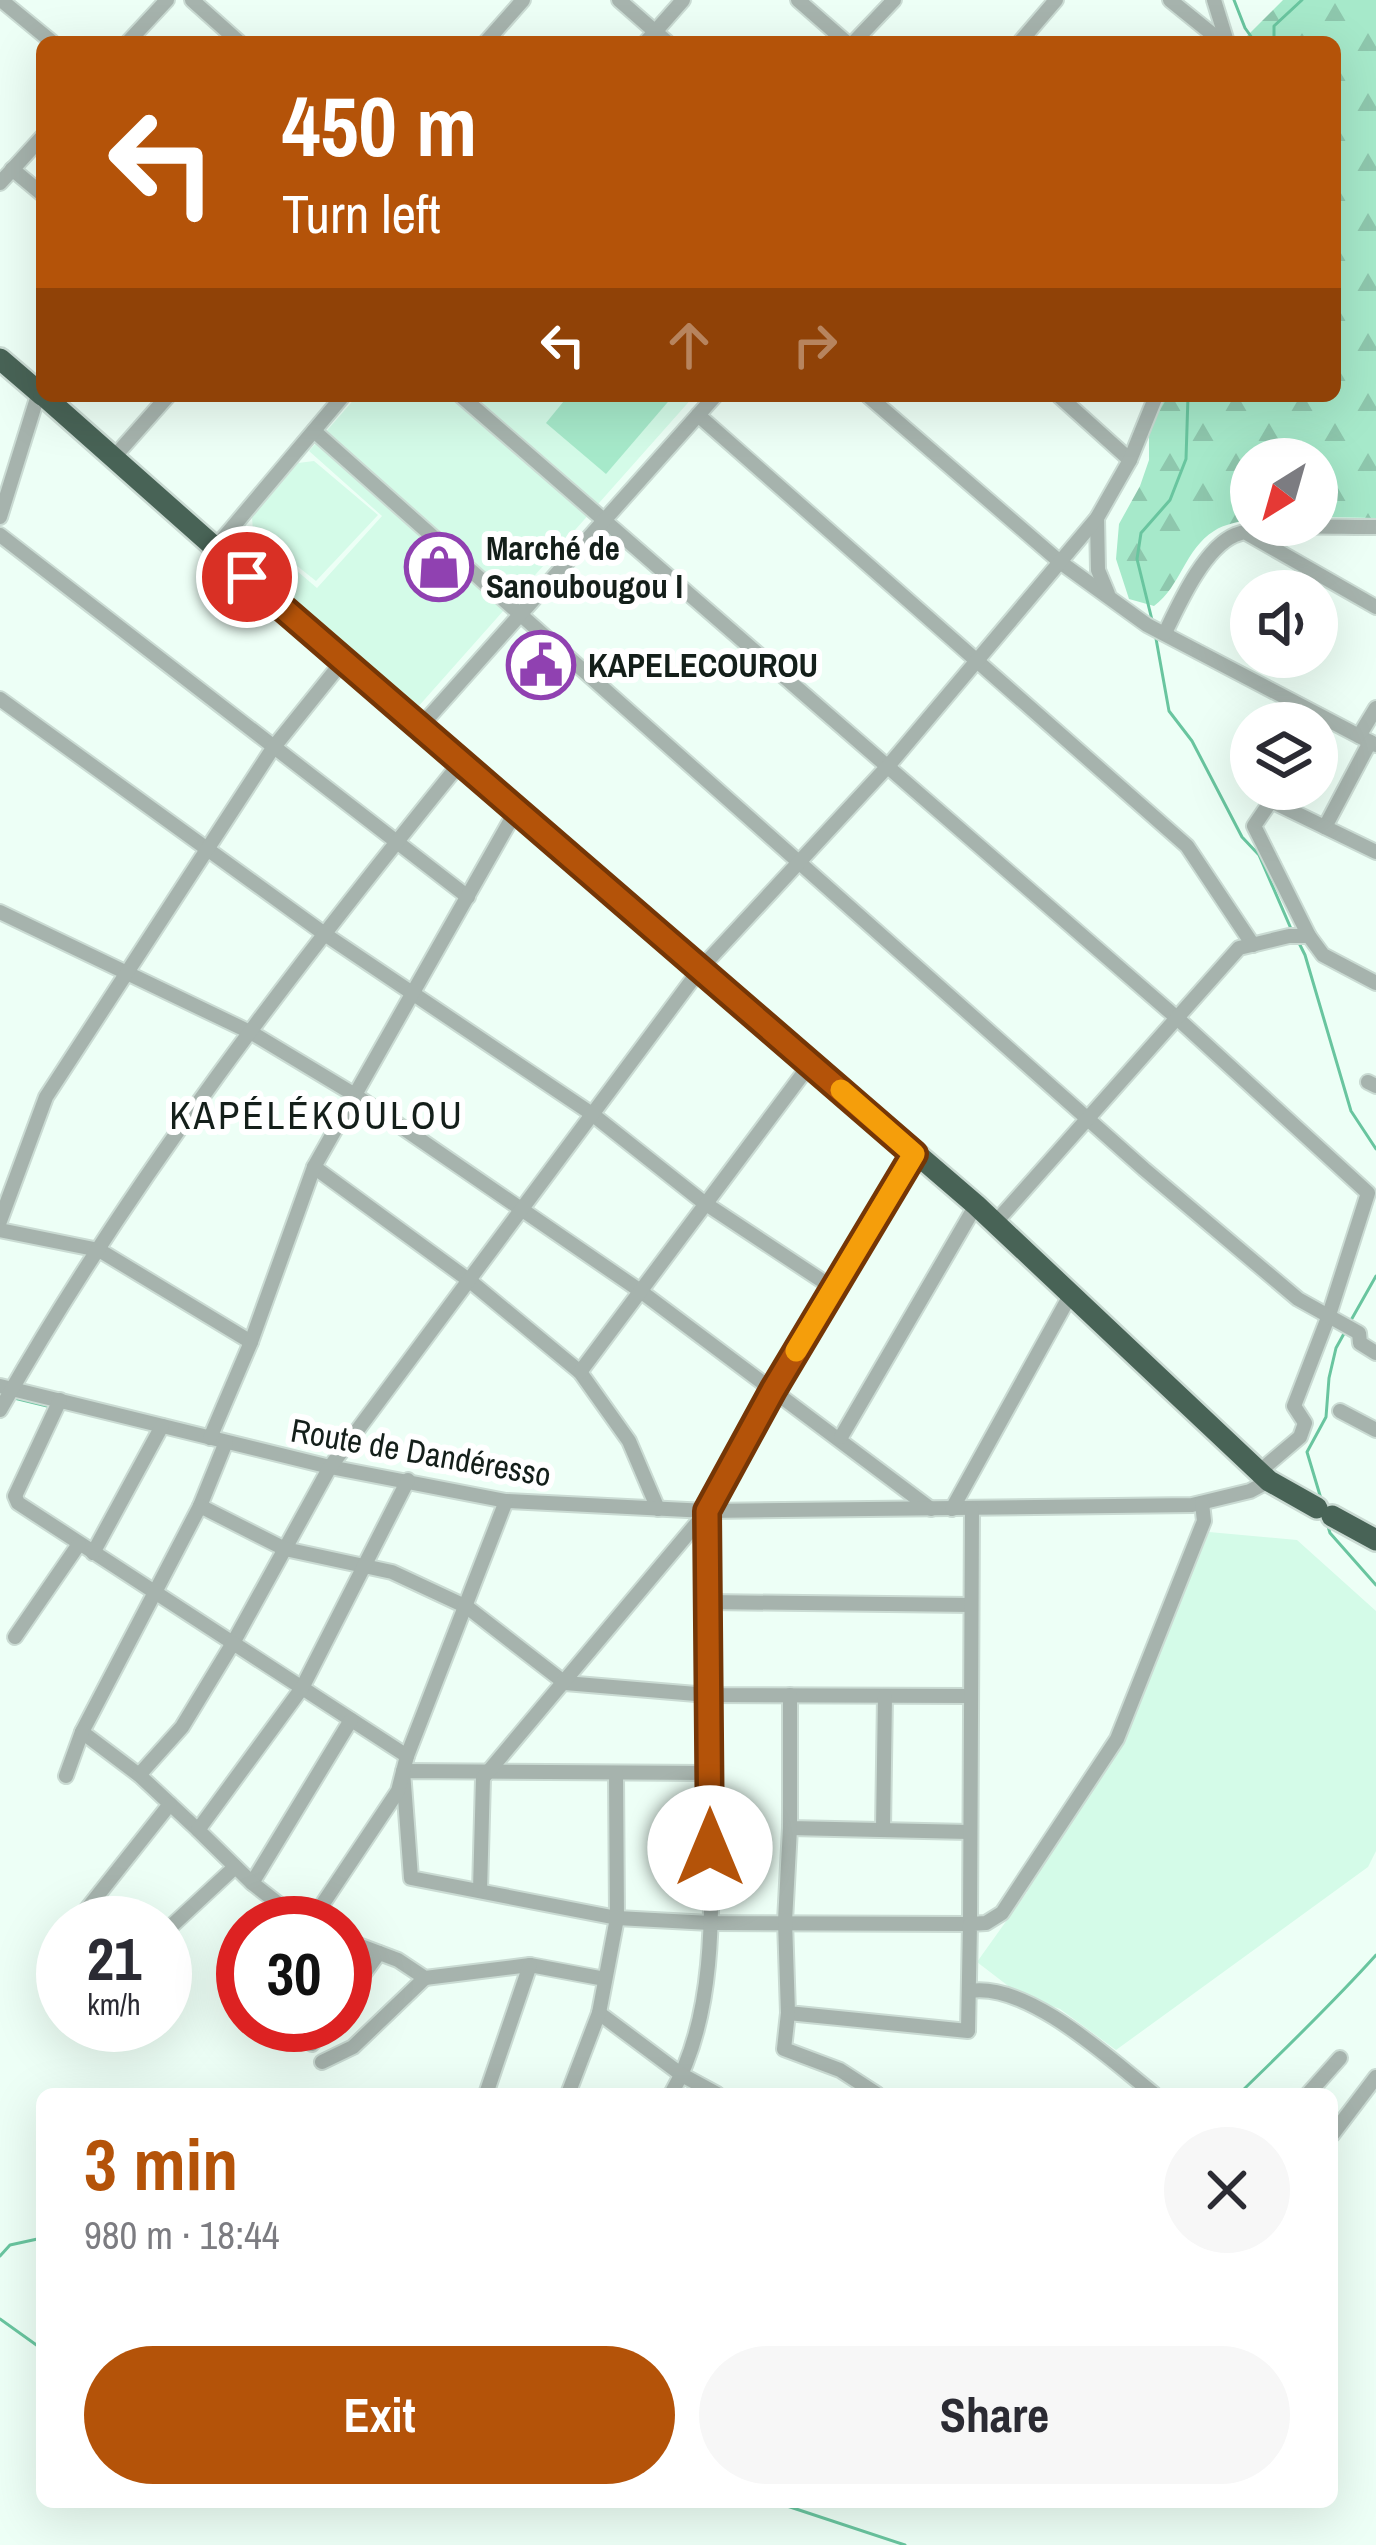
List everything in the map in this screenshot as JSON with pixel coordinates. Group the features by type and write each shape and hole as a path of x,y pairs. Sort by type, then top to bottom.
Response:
{"highway":[{"path":"0,359 36,389"},
{"path":"51,402 343,661 976,1205 1264,1476 1376,1540"}],"street":[{"path":"1,0 45,36"},
{"path":"133,36 166,0"},
{"path":"192,0 232,36"},
{"path":"491,36 523,0"},
{"path":"619,0 654,36"},
{"path":"657,36 683,0"},
{"path":"798,0 843,36"},
{"path":"856,36 894,0"},
{"path":"1025,36 1056,0"},
{"path":"1170,0 1216,36"},
{"path":"1214,0 1223,36"},
{"path":"0,183 36,143"},
{"path":"13,169 36,189"},
{"path":"0,514 39,402"},
{"path":"115,457 163,402"},
{"path":"215,548 338,402"},
{"path":"468,402 889,765 1372,1195 1335,1319 1294,1406 1305,1423 1300,1437 1264,1476"},
{"path":"420,727 710,402"},
{"path":"875,402 1060,562 1147,625 1368,741"},
{"path":"1066,402 1130,460"},
{"path":"140,1775 182,1727 330,1467 701,968 889,765 1096,518 1130,460 1154,402"},
{"path":"698,415 1186,846 1252,945"},
{"path":"314,431 1088,1119 1298,1299 1359,1333 1360,1343 1376,1353"},
{"path":"1096,518 1098,570 1110,599"},
{"path":"1338,527 1376,527"},
{"path":"0,535 468,897"},
{"path":"1163,633 1193,576 1230,538"},
{"path":"1270,546 1376,608"},
{"path":"251,1342 99,1250 0,1226 46,1096 273,748 343,661"},
{"path":"0,699 208,845 326,935 592,1114 704,1202 833,1288"},
{"path":"1325,827 1368,741 1376,708"},
{"path":"0,1410 6,1387 252,1033 461,763"},
{"path":"1376,852 1270,801 1254,826 1300,936 1323,955 1376,983"},
{"path":"210,1438 251,1342 314,1167 517,809"},
{"path":"0,912 252,1033 356,1095 639,1290 932,1509"},
{"path":"994,1223 1239,948 1300,936"},
{"path":"580,1372 811,1063"},
{"path":"480,1891 483,1778 707,1511 914,1154"},
{"path":"314,1167 470,1281 580,1372 629,1441 658,1509"},
{"path":"841,1437 976,1205"},
{"path":"952,1509 1072,1292"},
{"name":"Route de Dandéresso","path":"6,1387 330,1467 506,1501 707,1511 1202,1503 1250,1491 1264,1476"},
{"path":"60,1400 15,1496 26,1511 351,1720 405,1764 488,1772 709,1773"},
{"path":"1340,1411 1376,1430"},
{"path":"93,1553 162,1426"},
{"path":"66,1776 82,1732 200,1506 226,1442"},
{"path":"198,1830 302,1688 408,1480"},
{"path":"326,1896 398,1791 506,1501"},
{"path":"405,1764 411,1878 617,1918 710,1923 986,1923 1002,1913 1117,1739 1204,1521 1202,1503"},
{"path":"200,1506 285,1549 392,1573 467,1607 565,1683 708,1695 970,1696"},
{"path":"788,2013 968,2031 972,1509"},
{"path":"674,2088 697,2031 710,1923 707,1511"},
{"path":"15,1637 79,1544"},
{"path":"708,1602 971,1605"},
{"path":"790,1695 784,2049 840,2070 868,2088"},
{"path":"884,1829 885,1696"},
{"path":"252,1883 351,1720"},
{"path":"82,1732 140,1775 270,1896"},
{"path":"570,2088 598,2013 617,1918 616,1773"},
{"path":"97,1896 170,1804"},
{"path":"790,1828 969,1832"},
{"path":"192,1907 235,1867"},
{"path":"372,1950 425,1978 530,1965 605,1979"},
{"path":"372,1963 379,1953"},
{"path":"487,2088 530,1965"},
{"path":"322,2062 353,2047 425,1978"},
{"path":"970,1991 986,1989 1062,2020 1147,2088"},
{"path":"598,2013 706,2088"},
{"path":"1313,2088 1340,2058"},
{"path":"1338,2127 1376,2077"}],"shaded area":[{"name":"Marché de Sanoubougou I","path":"352,402 689,402 417,708 225,546 243,525 317,588 382,516 309,451"},
{"path":"314,461 378,515 316,581 253,531 252,517 298,463"},
{"path":"1209,1532 1297,1540 1376,1611 1376,1851 1368,1867 1116,2050 1060,2009 1020,1995 977,1962 1124,1737"}],"green space":[{"path":"1283,0 1376,0 1376,518 1338,517 1338,438 1230,438 1230,525 1204,539 1154,606 1129,599 1116,559 1119,524 1149,460 1149,432 1158,402 1341,402 1341,36 1247,36"},
{"path":"563,402 668,402 606,474 546,423"}],"waterway":[{"path":"1234,0 1251,36"},
{"path":"1274,36 1274,26 1302,0"},
{"path":"1153,624 1137,559 1141,533 1170,500 1186,459 1188,402"},
{"path":"1155,633 1169,711 1192,741 1242,837 1259,855 1292,931"},
{"path":"1297,939 1351,1111 1376,1149"},
{"path":"1350,1322 1376,1276"},
{"path":"1322,1502 1307,1452 1326,1417 1329,1378 1346,1330"},
{"path":"14,1398 47,1406"},
{"path":"128,1424 154,1431"},
{"path":"1327,1523 1330,1533 1376,1585"},
{"path":"1245,2088 1376,1955"},
{"path":"0,2256 10,2245 36,2239"},
{"path":"0,2319 36,2345"},
{"path":"793,2508 905,2545"}],"slow traffic":[{"path":"796,1351 914,1154 841,1090"}],"place":[{"name":"Marché de Sanoubougou I","path":"439,567"},
{"name":"KAPELECOUROU","path":"541,665"}],"district":[{"name":"KAPÉLÉKOULOU","path":"317,1115"}],"route":[{"path":"247,577 914,1154 707,1511 710,1848"}]}
